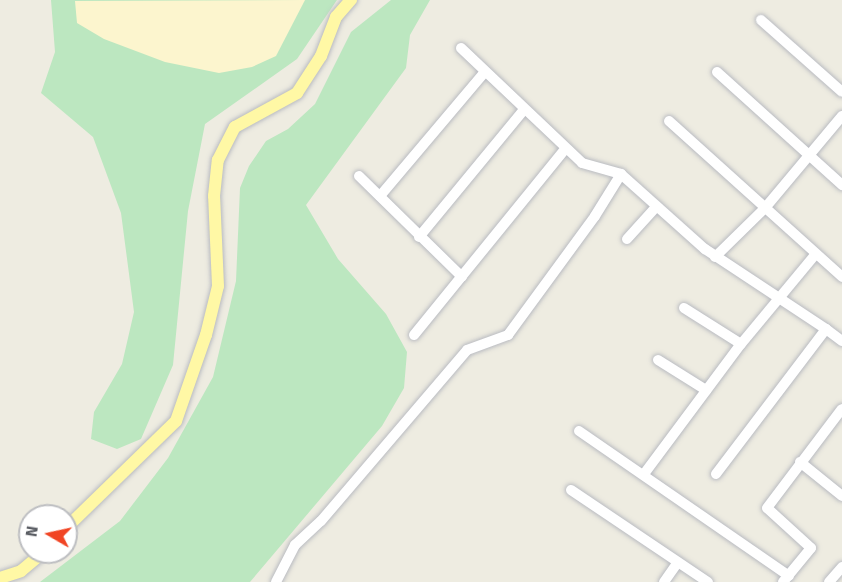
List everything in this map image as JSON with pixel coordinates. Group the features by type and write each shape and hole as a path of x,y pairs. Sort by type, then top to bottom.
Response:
{"main road":[{"path":"78,516 176,421 206,335 218,286 214,196 218,159 235,127 297,93 321,56 336,17 351,0"},
{"path":"0,578 21,571 29,564"}],"street":[{"path":"761,20 842,92"},
{"path":"461,48 522,111 565,149 591,167 621,174 715,257 842,341"},
{"path":"717,72 842,185"},
{"path":"380,196 484,73"},
{"path":"419,237 522,111"},
{"path":"715,257 765,208 842,116"},
{"path":"669,121 842,278"},
{"path":"414,335 565,149"},
{"path":"276,582 295,544 321,520 474,344 499,341 508,335 595,216 621,174"},
{"path":"359,176 462,277"},
{"path":"627,239 656,207"},
{"path":"644,474 741,344 815,255"},
{"path":"684,308 741,344"},
{"path":"716,474 826,329"},
{"path":"658,360 706,390"},
{"path":"579,431 644,474 786,579 811,548 767,508 842,409"},
{"path":"800,462 842,496"},
{"path":"571,490 708,582"},
{"path":"664,582 678,562"},
{"path":"829,582 842,567"}],"green space":[{"path":"51,0 337,0 297,59 205,124 188,211 173,365 141,439 117,449 91,439 94,412 122,364 134,312 121,213 93,137 41,93 55,52"},
{"path":"391,0 430,0 410,35 406,68 306,205 338,259 386,314 407,352 404,388 382,426 250,582 40,582 64,564 78,564 78,553 120,521 168,458 213,377 236,281 240,188 249,166 266,141 288,129 315,104 351,32"}],"sand":[{"path":"305,0 276,56 252,67 219,73 165,62 104,39 77,23 75,1"}]}
